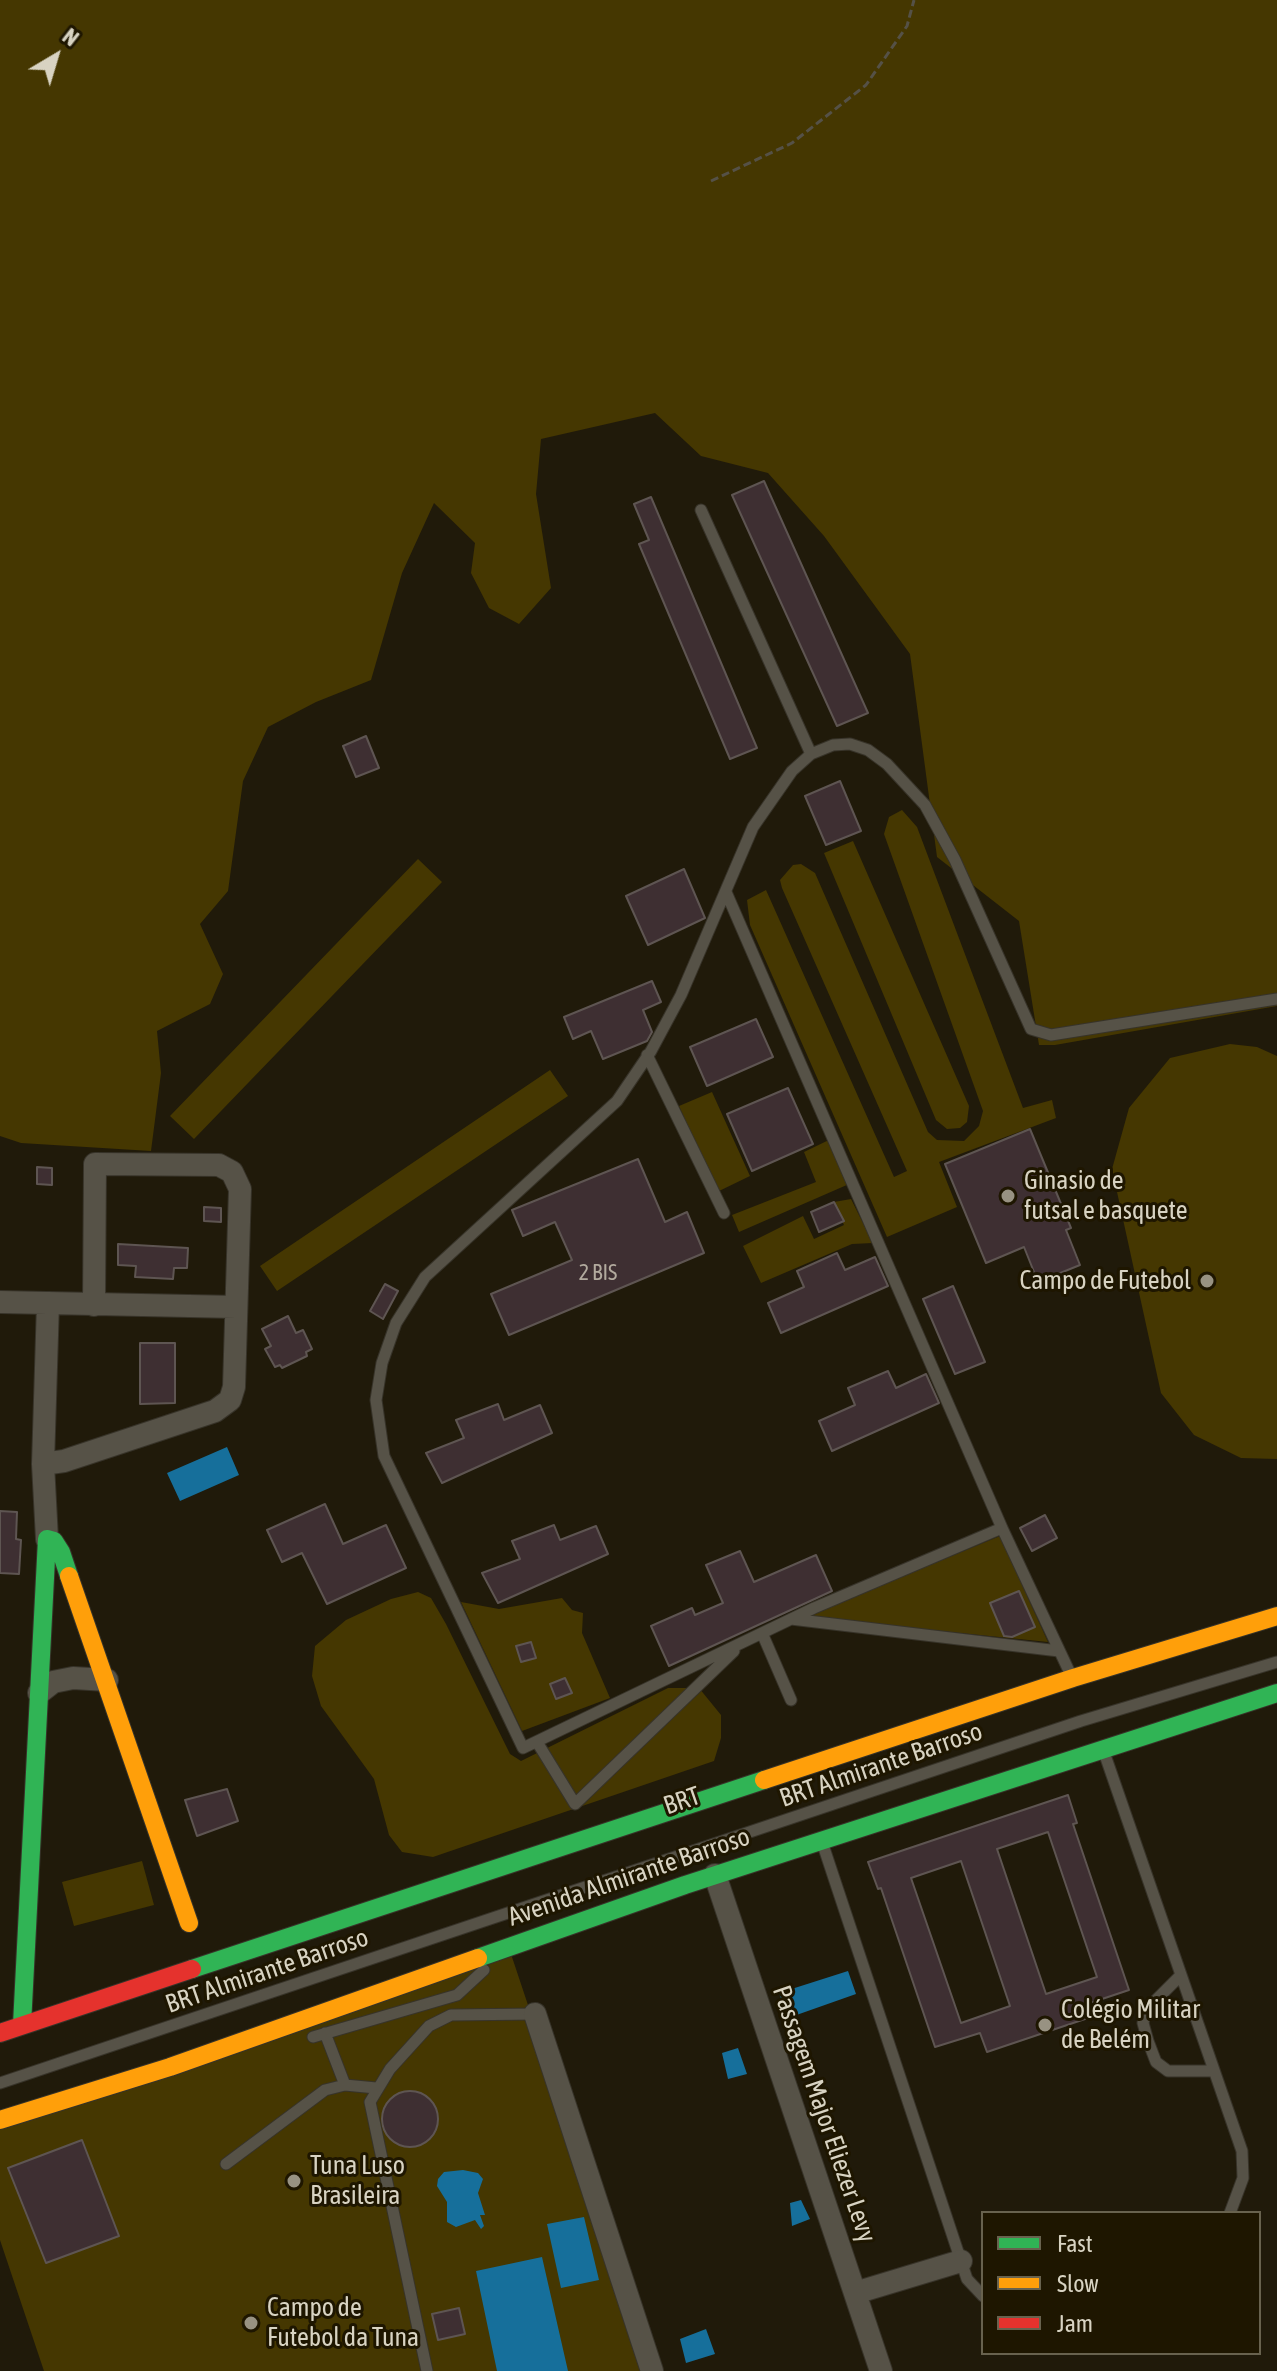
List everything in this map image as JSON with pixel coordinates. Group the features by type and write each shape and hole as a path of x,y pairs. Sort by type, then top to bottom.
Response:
{"main road":[{"path":"22,2025 47,1539 54,1541 61,1552 189,1923"},
{"name":"Avenida Almirante Barroso","path":"0,2033 1073,1678 1277,1616"},
{"name":"Avenida Almirante Barroso","path":"0,2120 176,2070 507,1947 715,1875 1277,1693"}],"street":[{"path":"43,1464 64,1461 226,1404 234,1387 239,1183 226,1168 95,1164 94,1305"},
{"path":"0,1302 236,1307"},
{"path":"47,1539 43,1464 48,1303"},
{"path":"39,1693 53,1682 73,1678 107,1680"},
{"name":"Passagem Major Eliezer Levy","path":"715,1875 881,2371"},
{"path":"535,2014 652,2371"},
{"path":"855,2293 961,2261"}],"lane":[{"path":"701,510 811,754"},
{"path":"1002,1528 791,1619 523,1748 384,1456 376,1400 380,1377 396,1323 425,1277 617,1101 681,995 753,827 792,771 811,754 833,745 850,744 868,750 887,764 925,805 955,860 1031,1029 1051,1035 1092,1030 1277,999"},
{"path":"726,892 1002,1528 1073,1678"},
{"path":"647,1055 724,1213"},
{"path":"791,1619 1059,1651"},
{"path":"762,1633 791,1700"},
{"path":"537,1742 575,1804 743,1642"},
{"name":"BRT Almirante Barroso","path":"0,2083 1081,1721 1277,1662"},
{"path":"1103,1749 1242,2151 1243,2178 1231,2211"},
{"path":"821,1840 967,2279 981,2294"},
{"path":"296,2043 457,1995 507,1947"},
{"path":"1181,1975 1146,2010 1143,2023 1148,2041 1156,2062 1168,2071 1214,2071"},
{"path":"457,1995 475,2014"},
{"path":"427,2371 370,2102 376,2088 414,2038 429,2026 451,2015 535,2014"},
{"path":"325,2033 345,2085"},
{"path":"226,2164 325,2090 345,2085 376,2088"}],"path":[{"path":"711,181 792,143 866,85 907,26 914,0"}],"shaded area":[{"path":"0,0 1277,0 1277,1006 1055,1045 1039,1045 1019,921 937,857 910,654 824,536 768,473 701,456 655,413 541,439 536,494 551,588 519,624 489,608 471,573 475,543 434,503 402,573 371,680 316,702 268,727 243,781 228,891 200,924 223,974 210,1004 157,1031 161,1073 151,1151 21,1143 0,1136"},
{"path":"902,810 917,827 1023,1108 1052,1100 1056,1118 939,1162 957,1207 887,1237 750,925 747,900 766,890 894,1177 907,1171 782,888 780,880 793,865 801,864 815,873 928,1132 937,1140 964,1141 979,1126 983,1111 884,834 889,817"},
{"path":"853,841 969,1106 967,1122 960,1128 947,1129 936,1120 824,853"},
{"path":"418,859 442,882 194,1139 170,1116"},
{"name":"Campo de Futebol","path":"1230,1044 1257,1047 1277,1056 1277,1459 1241,1458 1194,1435 1161,1393 1112,1169 1129,1108 1170,1058"},
{"path":"550,1070 568,1096 277,1291 260,1266"},
{"path":"712,1092 750,1176 717,1192 679,1106"},
{"path":"833,1138 856,1181 739,1232 732,1215 816,1182 804,1152"},
{"path":"851,1199 873,1243 852,1244 761,1283 743,1246 803,1216 814,1239 844,1225 834,1202"},
{"path":"1000,1536 1048,1642 803,1617"},
{"path":"418,1592 431,1598 510,1754 521,1761 668,1688 699,1688 721,1715 721,1738 714,1761 433,1857 402,1852 389,1835 374,1779 321,1706 312,1676 315,1646 346,1620 391,1599"},
{"path":"562,1598 572,1610 583,1613 582,1633 610,1698 522,1731 461,1602 499,1609"},
{"path":"142,1861 154,1905 74,1926 62,1882"},
{"name":"Tuna Luso Brasileira","path":"511,1954 650,2371 44,2371 0,2240 0,2123"}],"water":[{"path":"227,1447 239,1475 180,1501 167,1473"},
{"path":"848,1971 856,1994 788,2018 779,1993"},
{"path":"738,2048 747,2074 728,2079 722,2053"},
{"path":"463,2170 478,2173 483,2179 478,2193 485,2215 480,2215 484,2226 481,2229 475,2220 456,2227 447,2222 447,2202 437,2186 438,2179 444,2172"},
{"path":"801,2200 810,2219 792,2226 790,2203"},
{"path":"584,2217 599,2280 561,2288 547,2224"},
{"path":"542,2257 568,2371 497,2371 476,2271"},
{"path":"706,2329 715,2354 686,2363 680,2339"}],"building":[{"path":"764,481 868,713 837,726 732,495"},
{"path":"651,497 757,748 730,759 639,544 649,540 634,504"},
{"path":"366,736 379,768 356,777 343,746"},
{"path":"840,781 861,831 826,845 805,796"},
{"path":"684,869 705,918 648,945 626,896"},
{"path":"652,981 661,1002 643,1010 652,1032 647,1041 603,1059 591,1031 573,1039 564,1017"},
{"path":"756,1019 773,1057 707,1086 690,1047"},
{"path":"788,1088 813,1144 752,1171 727,1114"},
{"name":"Ginasio de futsal e basquete","path":"1030,1129 1071,1228 1066,1230 1080,1265 1038,1282 1024,1247 986,1263 945,1164"},
{"path":"638,1159 665,1222 687,1212 704,1253 509,1335 491,1294 572,1260 555,1222 523,1236 512,1210"},
{"path":"37,1167 52,1168 52,1185 37,1184"},
{"path":"834,1202 844,1221 819,1232 811,1212"},
{"path":"204,1207 221,1208 221,1222 204,1221"},
{"path":"118,1244 188,1248 187,1268 174,1268 173,1279 135,1277 136,1266 118,1265"},
{"path":"837,1253 845,1270 875,1257 888,1286 781,1333 768,1303 804,1287 797,1271"},
{"path":"385,1284 398,1291 383,1319 370,1311"},
{"path":"953,1286 985,1362 955,1374 923,1299"},
{"path":"288,1316 296,1333 303,1330 312,1349 306,1352 307,1356 282,1368 280,1365 275,1367 265,1349 271,1346 262,1329"},
{"path":"140,1343 175,1343 175,1403 140,1404"},
{"path":"888,1371 896,1388 926,1374 939,1403 832,1451 819,1421 855,1405 848,1388"},
{"path":"498,1404 504,1420 540,1405 552,1433 442,1483 426,1453 464,1438 456,1420"},
{"path":"325,1504 343,1544 386,1525 406,1568 327,1604 302,1553 282,1562 267,1530"},
{"path":"0,1511 17,1512 16,1539 21,1540 19,1574 0,1573"},
{"path":"1045,1515 1057,1538 1032,1551 1020,1528"},
{"path":"554,1525 560,1540 596,1526 608,1554 498,1603 482,1573 520,1559 512,1541"},
{"path":"740,1551 754,1582 816,1555 832,1591 669,1666 651,1626 692,1608 695,1615 723,1603 706,1565"},
{"path":"1019,1591 1035,1627 1012,1637 1004,1636 990,1603"},
{"path":"531,1642 536,1658 521,1662 516,1646"},
{"path":"565,1678 572,1693 556,1699 550,1684"},
{"path":"227,1789 238,1821 197,1836 185,1800"},
{"path":"1068,1795 1077,1823 1073,1824 1129,1990 1084,2005 1088,2018 987,2052 980,2033 935,2047 881,1888 878,1889 868,1862","holes":["1048,1832 1097,1977 1046,1994 997,1849","961,1861 1010,2006 961,2023 911,1878"]},
{"path":"410,2091 430,2099 438,2119 430,2139 410,2147 390,2139 382,2119 390,2099"},
{"path":"82,2140 119,2236 46,2263 8,2168"},
{"path":"459,2308 465,2334 438,2340 432,2314"}],"traffic: fast":[{"path":"22,2025 47,1539 54,1541 61,1552 69,1576"},
{"path":"478,1958 685,1885 1277,1693"},
{"path":"192,1969 764,1780"}],"traffic: slow":[{"path":"69,1576 189,1923"},
{"path":"764,1780 1073,1678 1277,1616"},
{"path":"0,2120 170,2067 478,1958"}],"traffic: jam":[{"path":"0,2033 192,1969"}],"place":[{"name":"Ginasio de futsal e basquete","path":"1008,1196"},
{"name":"Campo de Futebol","path":"1207,1281"},
{"name":"Colégio Militar de Belém","path":"1045,2025"},
{"name":"Tuna Luso Brasileira","path":"294,2181"},
{"name":"Campo de Futebol da Tuna","path":"251,2323"}]}
